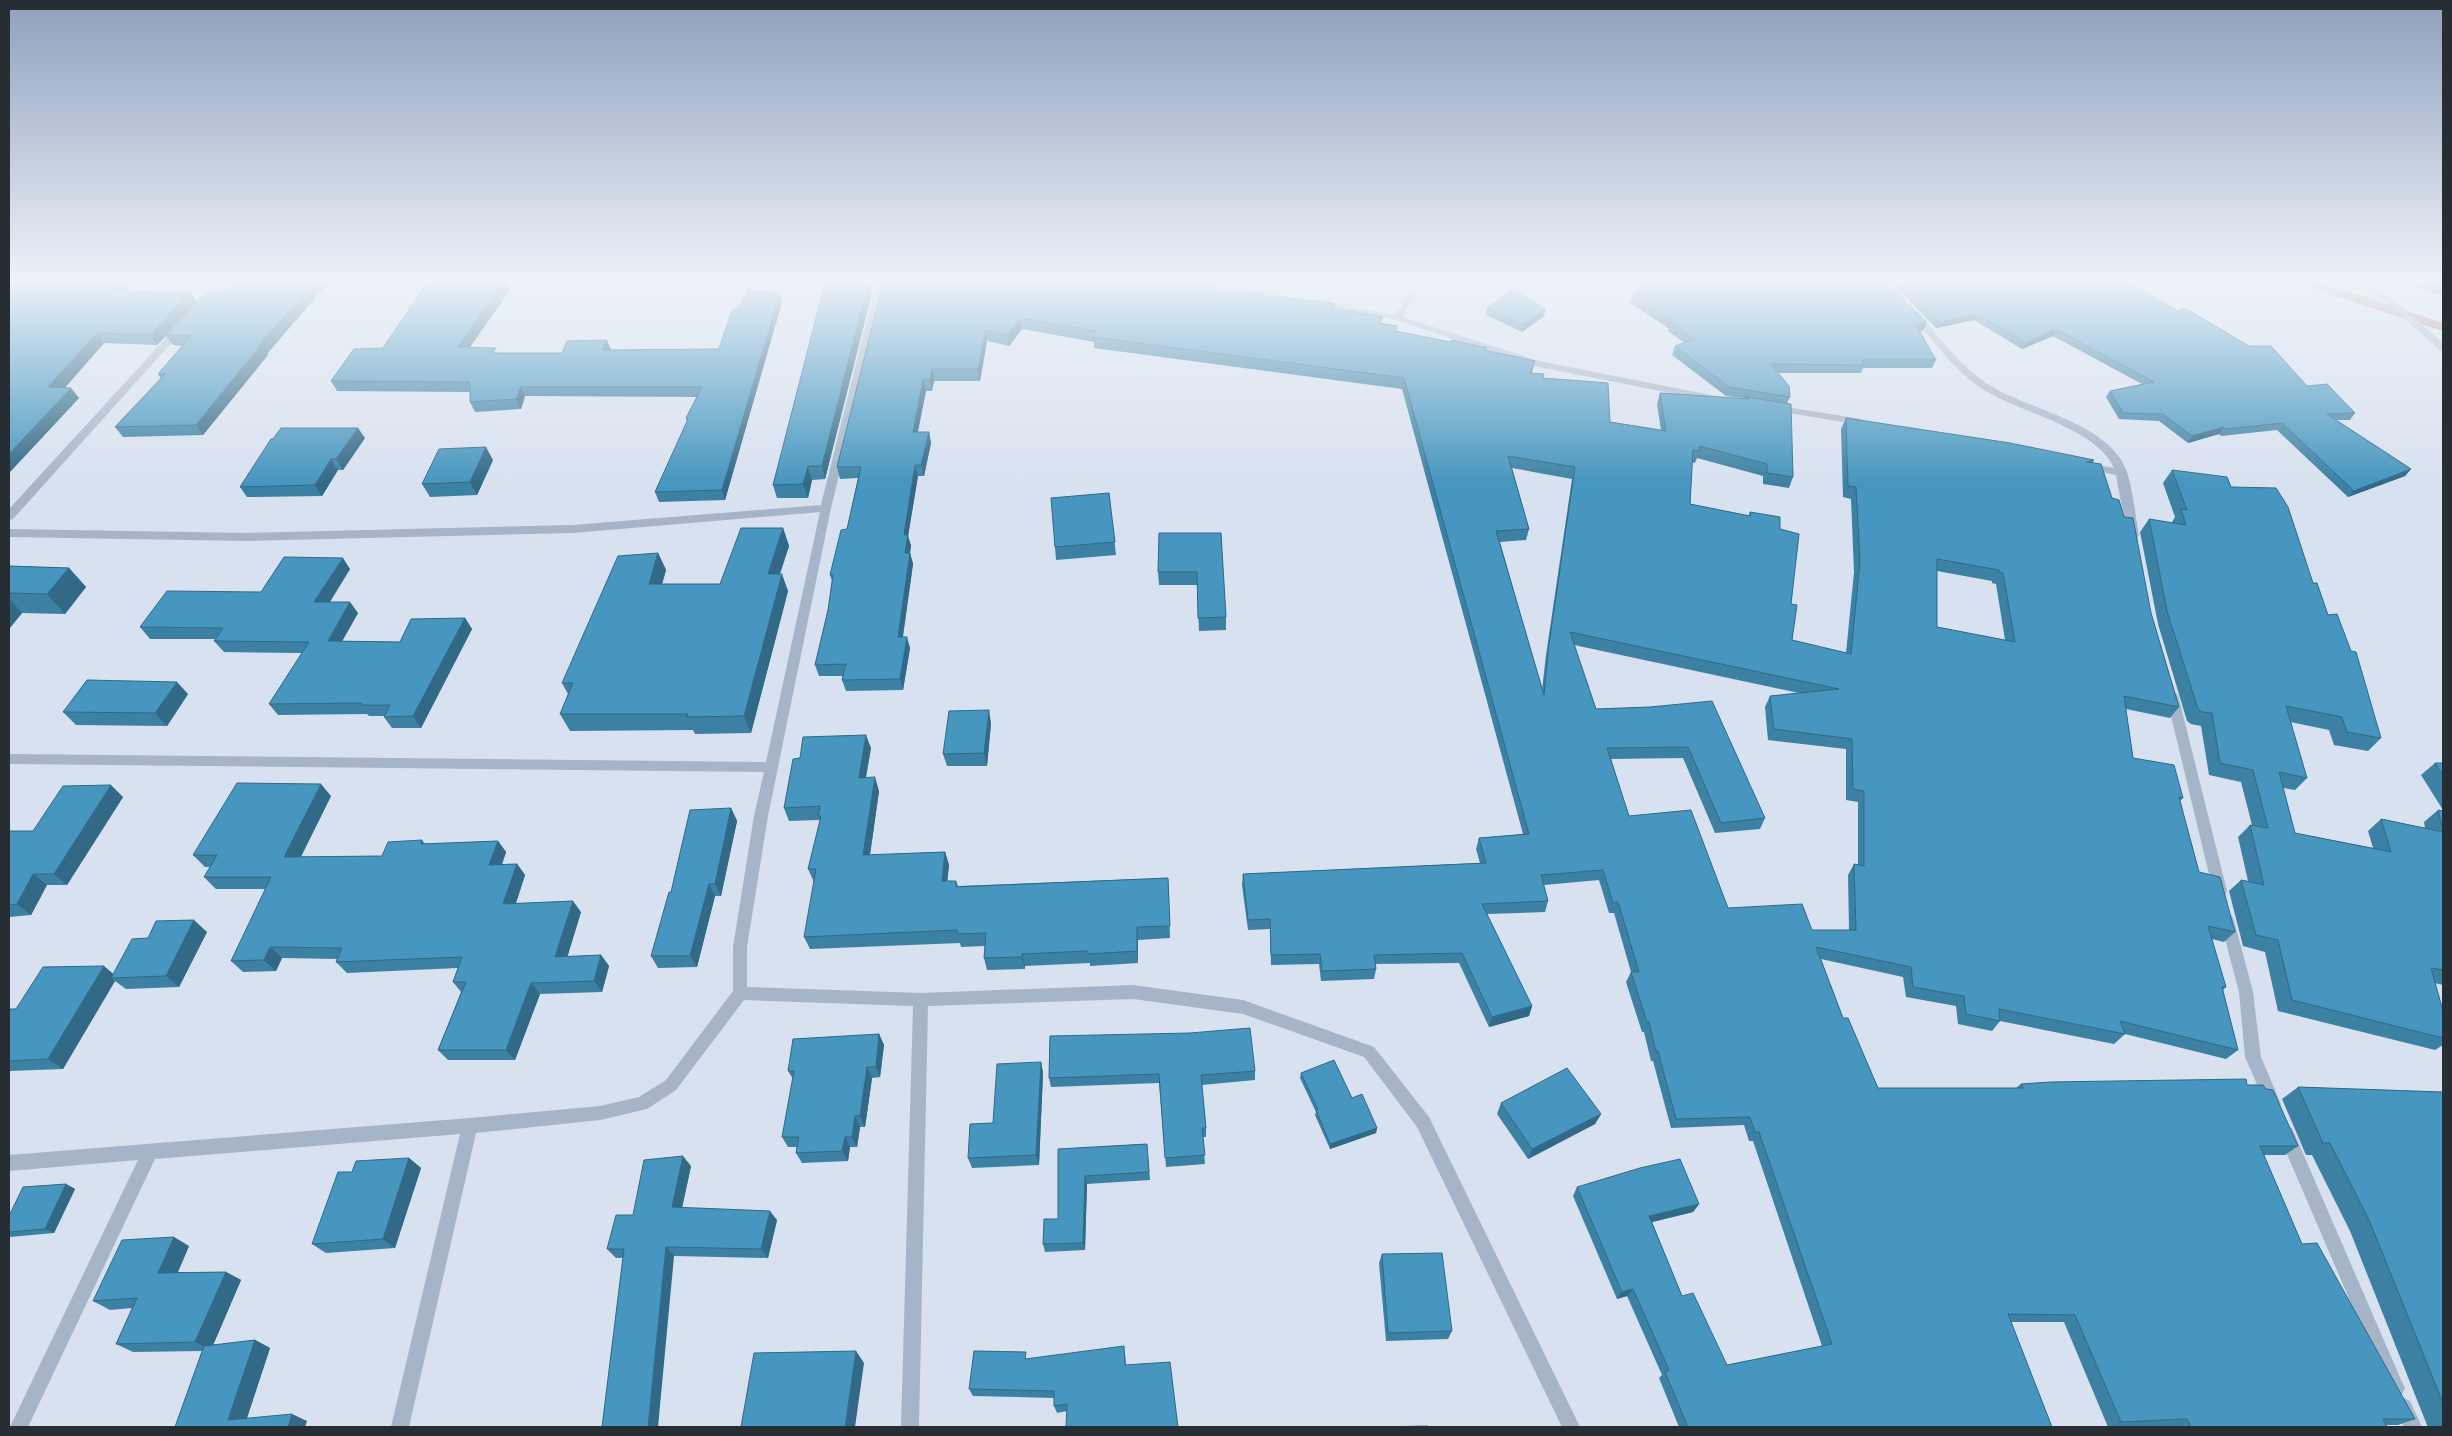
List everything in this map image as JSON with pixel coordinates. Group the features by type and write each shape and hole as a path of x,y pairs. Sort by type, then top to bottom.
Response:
{"street":[{"path":"9,516 160,350"},
{"path":"9,1164 470,1126 600,1112 642,1104 671,1085 740,993 740,947 761,816 826,508 865,350"},
{"path":"1495,350 1538,364 1726,400"},
{"path":"1947,350 1966,372 2015,402 2097,440 2115,458 2122,473 2136,548"},
{"path":"1765,406 1872,424"},
{"path":"2074,463 2122,473"},
{"path":"9,532 248,537 573,529 826,508"},
{"path":"2170,686 2201,819 2246,992 2253,1057 2413,1427"},
{"path":"9,759 772,766"},
{"path":"740,993 921,1000 1133,992 1243,1007 1368,1052 1423,1122 1571,1427"},
{"path":"910,1427 921,1000"},
{"path":"400,1427 470,1126"},
{"path":"19,1427 151,1151"}],"building":[{"path":"9,350 82,350 48,387 71,388 9,454"},
{"path":"179,350 257,350 196,425 115,427 165,374 158,374"},
{"path":"353,350 495,350 493,353 562,353 563,350 763,350 722,490 655,492 688,419 686,418 702,387 521,387 516,399 470,402 470,382 331,381"},
{"path":"808,350 851,350 822,466 808,466 803,484 773,485"},
{"path":"866,350 982,350 978,369 932,369 930,380 923,380 913,432 929,432 921,465 915,465 904,535 908,535 905,553 910,553 898,637 907,637 900,679 842,680 846,664 815,665 828,610 833,575 830,575 841,530 847,529 861,467 837,467"},
{"path":"1192,350 1484,350 1535,361 1530,373 1544,374 1543,378 1608,383 1610,422 1666,431 1660,393 1749,399 1746,397 1791,404 1793,477 1767,473 1767,464 1700,446 1699,451 1693,450 1690,504 1750,516 1750,512 1780,517 1780,529 1799,534 1791,604 1797,605 1792,640 1851,654 1860,561 1856,487 1848,486 1846,418 2010,443 2094,460 2087,462 2101,464 2112,498 2119,500 2124,517 2133,518 2151,613 2179,707 2124,696 2133,758 2174,765 2183,798 2179,797 2199,872 2220,877 2235,932 2208,926 2226,987 2222,987 2238,1050 2120,1021 2125,1034 1999,1009 2000,1021 1966,1014 1964,996 1913,987 1911,967 1816,947 1843,1018 1848,1018 1878,1088 2023,1088 2021,1084 2050,1082 2246,1079 2247,1085 2263,1085 2266,1089 2273,1090 2298,1146 2260,1146 2302,1244 2317,1243 2415,1419 2383,1419 2387,1427 2191,1427 2187,1419 2121,1422 2075,1315 2008,1314 2052,1427 1688,1427 1665,1372 1669,1370 1633,1289 1622,1292 1577,1187 1640,1168 1680,1159 1699,1204 1649,1216 1682,1296 1693,1293 1727,1365 1832,1344 1759,1132 1755,1132 1750,1117 1676,1119 1658,1051 1656,1051 1649,1022 1647,1022 1631,972 1639,972 1618,902 1613,903 1603,870 1541,875 1548,901 1482,904 1532,1006 1492,1017 1462,953 1374,955 1376,969 1322,971 1320,954 1271,955 1270,919 1248,920 1243,874 1486,863 1479,838 1529,834 1404,378","holes":["1508,456 1575,467 1549,644 1544,695 1496,531 1529,529","1937,559 1999,570 1999,572 2003,573 2015,642 1937,627","1570,632 1839,689 1770,696 1774,729 1852,739 1853,789 1864,791 1864,866 1854,864 1856,930 1812,930 1802,904 1728,908 1691,810 1629,816 1607,748 1688,747 1721,823 1765,818 1712,701 1650,707 1596,709"]},
{"path":"1680,350 1930,350 1936,360 1862,360 1864,365 1771,364 1789,386 1790,397 1729,387"},
{"path":"2095,350 2275,350 2307,386 2327,384 2355,413 2327,414 2411,469 2354,491 2282,423 2226,429 2224,427 2192,436 2163,414 2123,413 2110,391 2154,382"},
{"path":"281,428 358,428 336,459 331,459 315,485 240,487 271,439"},
{"path":"486,447 470,482 422,484 439,449"},
{"path":"2172,470 2227,477 2231,487 2276,488 2288,507 2313,583 2317,583 2328,615 2337,614 2351,651 2356,652 2381,738 2347,732 2342,717 2286,706 2307,778 2279,772 2295,833 2391,852 2381,819 2443,832 2443,970 2431,968 2443,1011 2443,1038 2292,1000 2278,940 2256,935 2241,880 2264,885 2250,825 2268,828 2253,770 2220,763 2212,713 2202,712 2198,709 2167,611 2149,519 2186,525 2181,509 2187,510"},
{"path":"1109,493 1115,542 1055,547 1051,498"},
{"path":"741,528 783,528 768,574 782,574 744,716 687,717 688,714 560,714 573,683 562,683 618,556 658,553 649,584 720,584"},
{"path":"1159,533 1221,533 1226,617 1198,618 1197,572 1158,572"},
{"path":"284,557 343,558 314,602 350,602 328,641 400,642 411,619 465,618 413,716 384,717 390,705 360,705 362,703 269,704 309,642 214,641 223,628 140,627 167,591 261,592"},
{"path":"9,566 69,568 47,594 9,593"},
{"path":"87,680 177,682 155,713 63,712"},
{"path":"989,710 984,753 943,754 949,711"},
{"path":"866,735 859,778 875,777 863,855 945,852 942,881 956,881 956,887 1168,878 1170,926 1137,927 1137,951 1088,954 1088,951 1022,954 1022,957 984,958 986,933 957,934 957,930 804,937 816,869 808,869 821,816 818,816 820,806 784,808 793,759 800,758 803,737"},
{"path":"2435,763 2443,763 2443,776"},
{"path":"237,783 321,784 284,857 382,856 388,842 422,840 421,844 498,841 489,865 517,864 503,904 573,901 555,957 601,955 594,981 531,983 506,1050 438,1050 466,982 453,982 462,957 336,962 342,948 270,947 264,960 231,961 271,877 204,877 217,855 193,855"},
{"path":"111,785 54,874 33,874 17,904 9,905 9,831 33,831 63,786"},
{"path":"731,808 715,884 709,884 690,956 651,956 669,892 671,892 690,810"},
{"path":"2438,810 2443,811 2443,830"},
{"path":"194,920 166,976 111,978 132,939 148,938 156,921"},
{"path":"104,966 48,1059 9,1061 9,1011 10,1009 16,1009 43,967"},
{"path":"1250,1028 1255,1071 1201,1075 1206,1128 1202,1128 1205,1155 1165,1158 1159,1074 1049,1078 1050,1036 1190,1033"},
{"path":"879,1034 876,1067 867,1067 860,1116 855,1116 852,1137 845,1137 842,1151 796,1153 799,1137 782,1137 794,1071 788,1071 793,1039"},
{"path":"1334,1060 1352,1098 1362,1094 1377,1128 1330,1144 1316,1110 1318,1110 1301,1073"},
{"path":"1041,1062 1036,1155 968,1158 970,1124 993,1123 997,1064"},
{"path":"1567,1068 1601,1114 1532,1149 1501,1103"},
{"path":"2298,1087 2443,1092 2443,1403 2369,1220 2330,1143 2323,1143"},
{"path":"1147,1144 1149,1172 1085,1176 1083,1243 1043,1244 1044,1219 1058,1219 1058,1149"},
{"path":"683,1156 672,1207 770,1211 761,1249 666,1247 648,1427 602,1427 624,1249 607,1249 616,1215 633,1215 644,1160"},
{"path":"409,1158 383,1239 312,1244 338,1172 352,1172 356,1161"},
{"path":"66,1184 45,1229 9,1232 9,1216 23,1187"},
{"path":"174,1237 158,1273 226,1272 195,1342 116,1344 137,1298 93,1301 122,1240"},
{"path":"1442,1253 1452,1331 1388,1333 1382,1254"},
{"path":"255,1340 228,1420 292,1414 288,1427 175,1427 204,1346"},
{"path":"1124,1346 1125,1365 1170,1362 1178,1427 1066,1427 1067,1404 1054,1406 1054,1391 969,1389 974,1351 1026,1352 1025,1359"},
{"path":"856,1351 845,1427 741,1427 754,1353"},
{"path":"1428,1426 1428,1427 1373,1427"}]}
